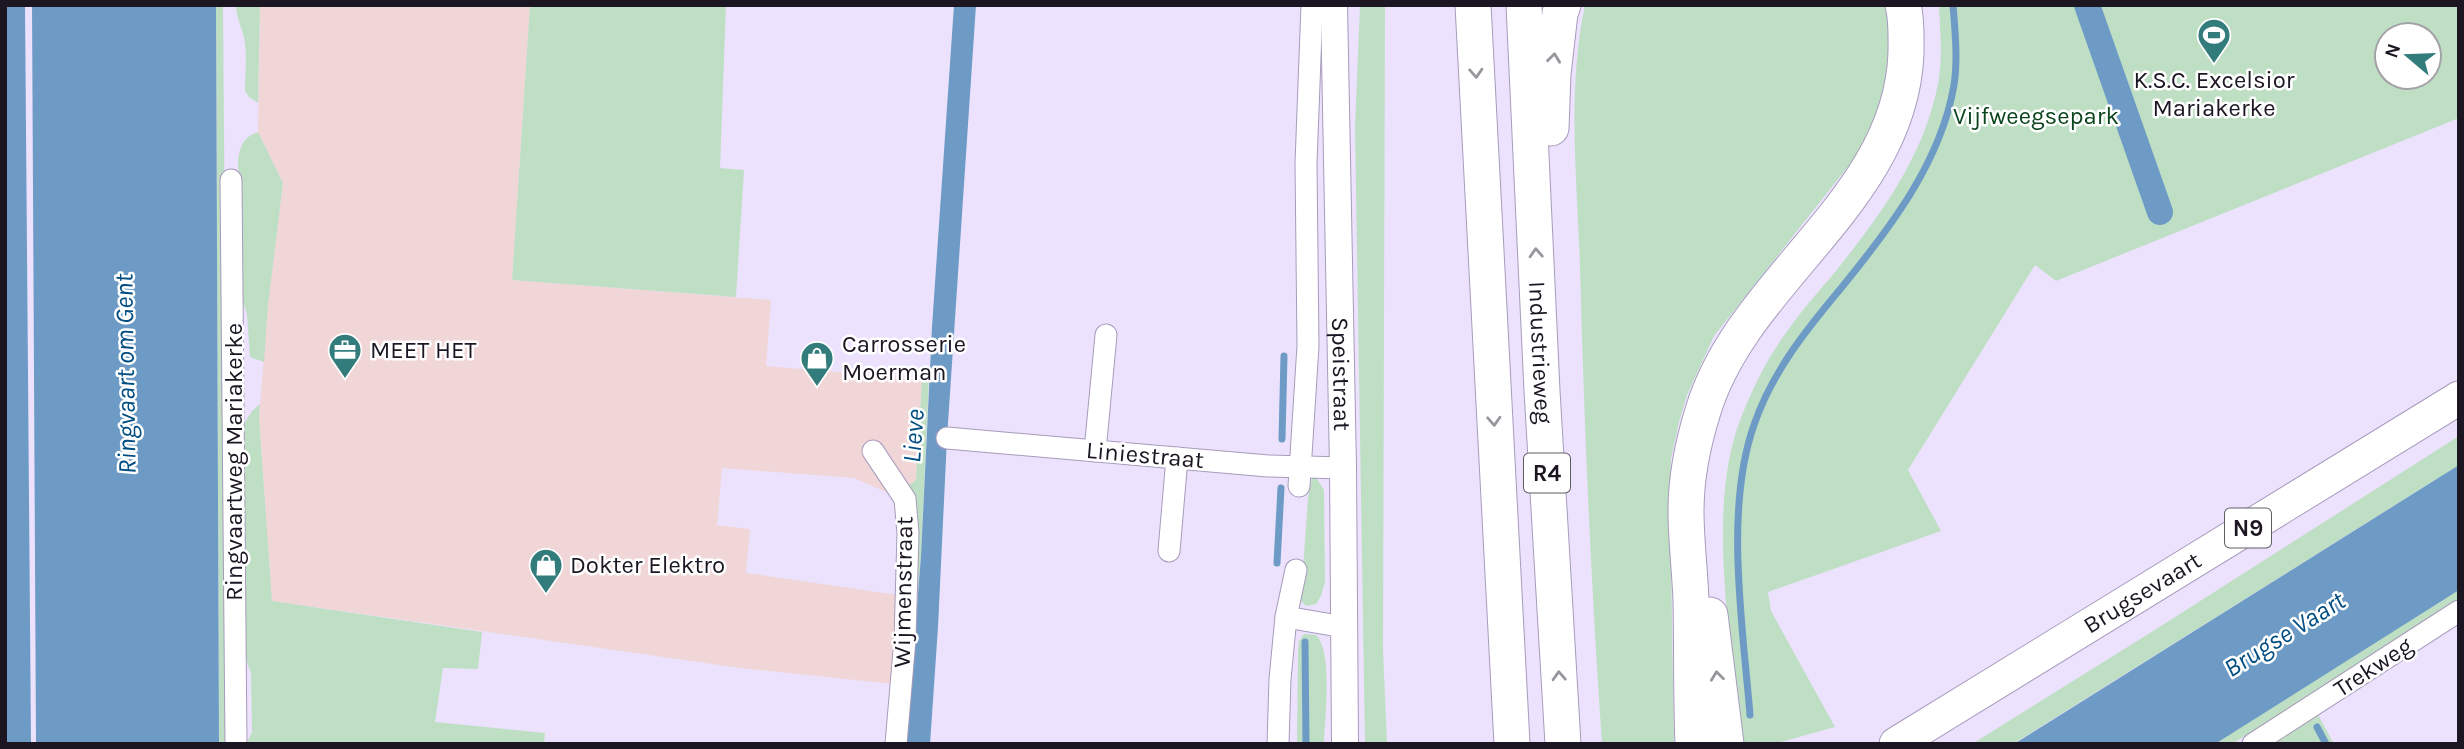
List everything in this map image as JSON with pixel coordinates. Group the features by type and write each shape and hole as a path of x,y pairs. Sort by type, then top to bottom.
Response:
{"highway":[{"name":"Industrieweg","path":"1473,5 1512,744"},
{"name":"Industrieweg","path":"1524,5 1542,391 1563,744"},
{"path":"1534,202 1550,151 1552,74 1563,5"},
{"path":"1693,744 1686,509 1690,465 1703,411 1734,342 1854,191 1878,150 1896,113 1905,77 1903,5"},
{"path":"1726,744 1708,599 1706,548 1710,464 1722,415 1745,363 1774,318 1867,200 1893,157 1912,118 1921,79 1920,5"}],"main road":[{"name":"Brugsevaart","path":"1896,744 2459,398"}],"street":[{"name":"Speistraat","path":"1300,476 1308,346 1306,163 1312,5"},
{"name":"Speistraat","path":"1334,5 1346,744"},
{"name":"Ringvaartweg Mariakerke","path":"232,180 236,744"},
{"path":"1095,451 1106,335"},
{"name":"Liniestraat","path":"947,438 1177,458 1300,476 1343,468"},
{"name":"Wijmenstraat","path":"873,451 905,499 908,533 905,639 896,744"},
{"path":"1169,551 1177,458"},
{"path":"1278,744 1286,617 1296,570"},
{"name":"Trekweg","path":"2253,744 2459,611"},
{"path":"1286,617 1344,627"}],"shaded area":[{"path":"260,5 530,5 512,280 771,300 766,366 922,379 916,480 895,496 854,478 722,468 717,525 750,529 746,573 898,595 893,684 740,668 272,601 259,417 268,305 283,183 258,132"}],"green space":[{"path":"216,5 223,5 229,744 219,744"},
{"path":"236,5 260,5 258,103 245,91 245,44"},
{"path":"530,5 726,5 720,168 744,170 736,297 512,280"},
{"path":"1360,5 1385,5 1383,650 1387,744 1365,744 1355,127"},
{"path":"1585,5 1891,5 1891,65 1876,121 1854,159 1714,336 1687,395 1679,422 1671,459 1670,503 1674,744 1602,744 1588,505 1575,135 1576,69"},
{"name":"Vijfweegsepark","path":"1939,5 2459,5 2459,118 2056,281 2035,265 1908,470 1941,531 1768,592 1771,611 1835,727 1773,744 1740,744 1723,556 1724,498 1733,443 1751,395 1774,351 1884,207 1911,160 1931,110 1940,74"},
{"path":"258,132 283,183 264,362 250,357 247,314 240,294 238,160 244,142"},
{"path":"922,379 929,379 921,556 906,744 908,486 916,480"},
{"path":"260,404 272,601 482,632 478,669 443,668 435,722 545,733 544,744 246,744 252,732 251,673 245,657 241,429 252,411"},
{"path":"2459,436 2459,465 2013,744 1972,744 2150,633"},
{"path":"1313,477 1316,477 1324,490 1325,582 1316,604 1306,606 1301,601 1301,594 1309,486"},
{"path":"2459,589 2459,602 2232,744 2214,744"},
{"path":"1304,634 1316,635 1325,655 1327,686 1324,744 1297,744 1298,650 1299,641"},
{"path":"2317,713 2334,744 2274,744"}],"water":[{"path":"5,5 25,5 31,744 5,744"},
{"name":"Ringvaart om Gent","path":"32,5 216,5 219,744 36,744"},
{"path":"954,5 976,5 947,438 938,627 930,744 906,744 921,556 932,327"},
{"name":"Brugse Vaart","path":"2459,465 2459,590 2215,744 2014,744"}],"waterway":[{"path":"1750,715 1740,607 1738,531 1745,458 1754,425 1770,387 1791,352 1878,241 1926,167 1938,141 1954,85 1956,55 1953,5"},
{"path":"2087,5 2160,212"},
{"path":"1282,439 1284,356"},
{"path":"1277,563 1281,488"},
{"path":"1305,642 1306,744"},
{"path":"2317,727 2326,744"}],"place":[{"name":"K.S.C. Excelsior Mariakerke","path":"2214,65"},
{"name":"MEET HET","path":"345,380"},
{"name":"Carrosserie Moerman","path":"817,388"},
{"name":"Dokter Elektro","path":"546,595"}],"water label":[{"name":"Lieve","path":"913,436"}]}
